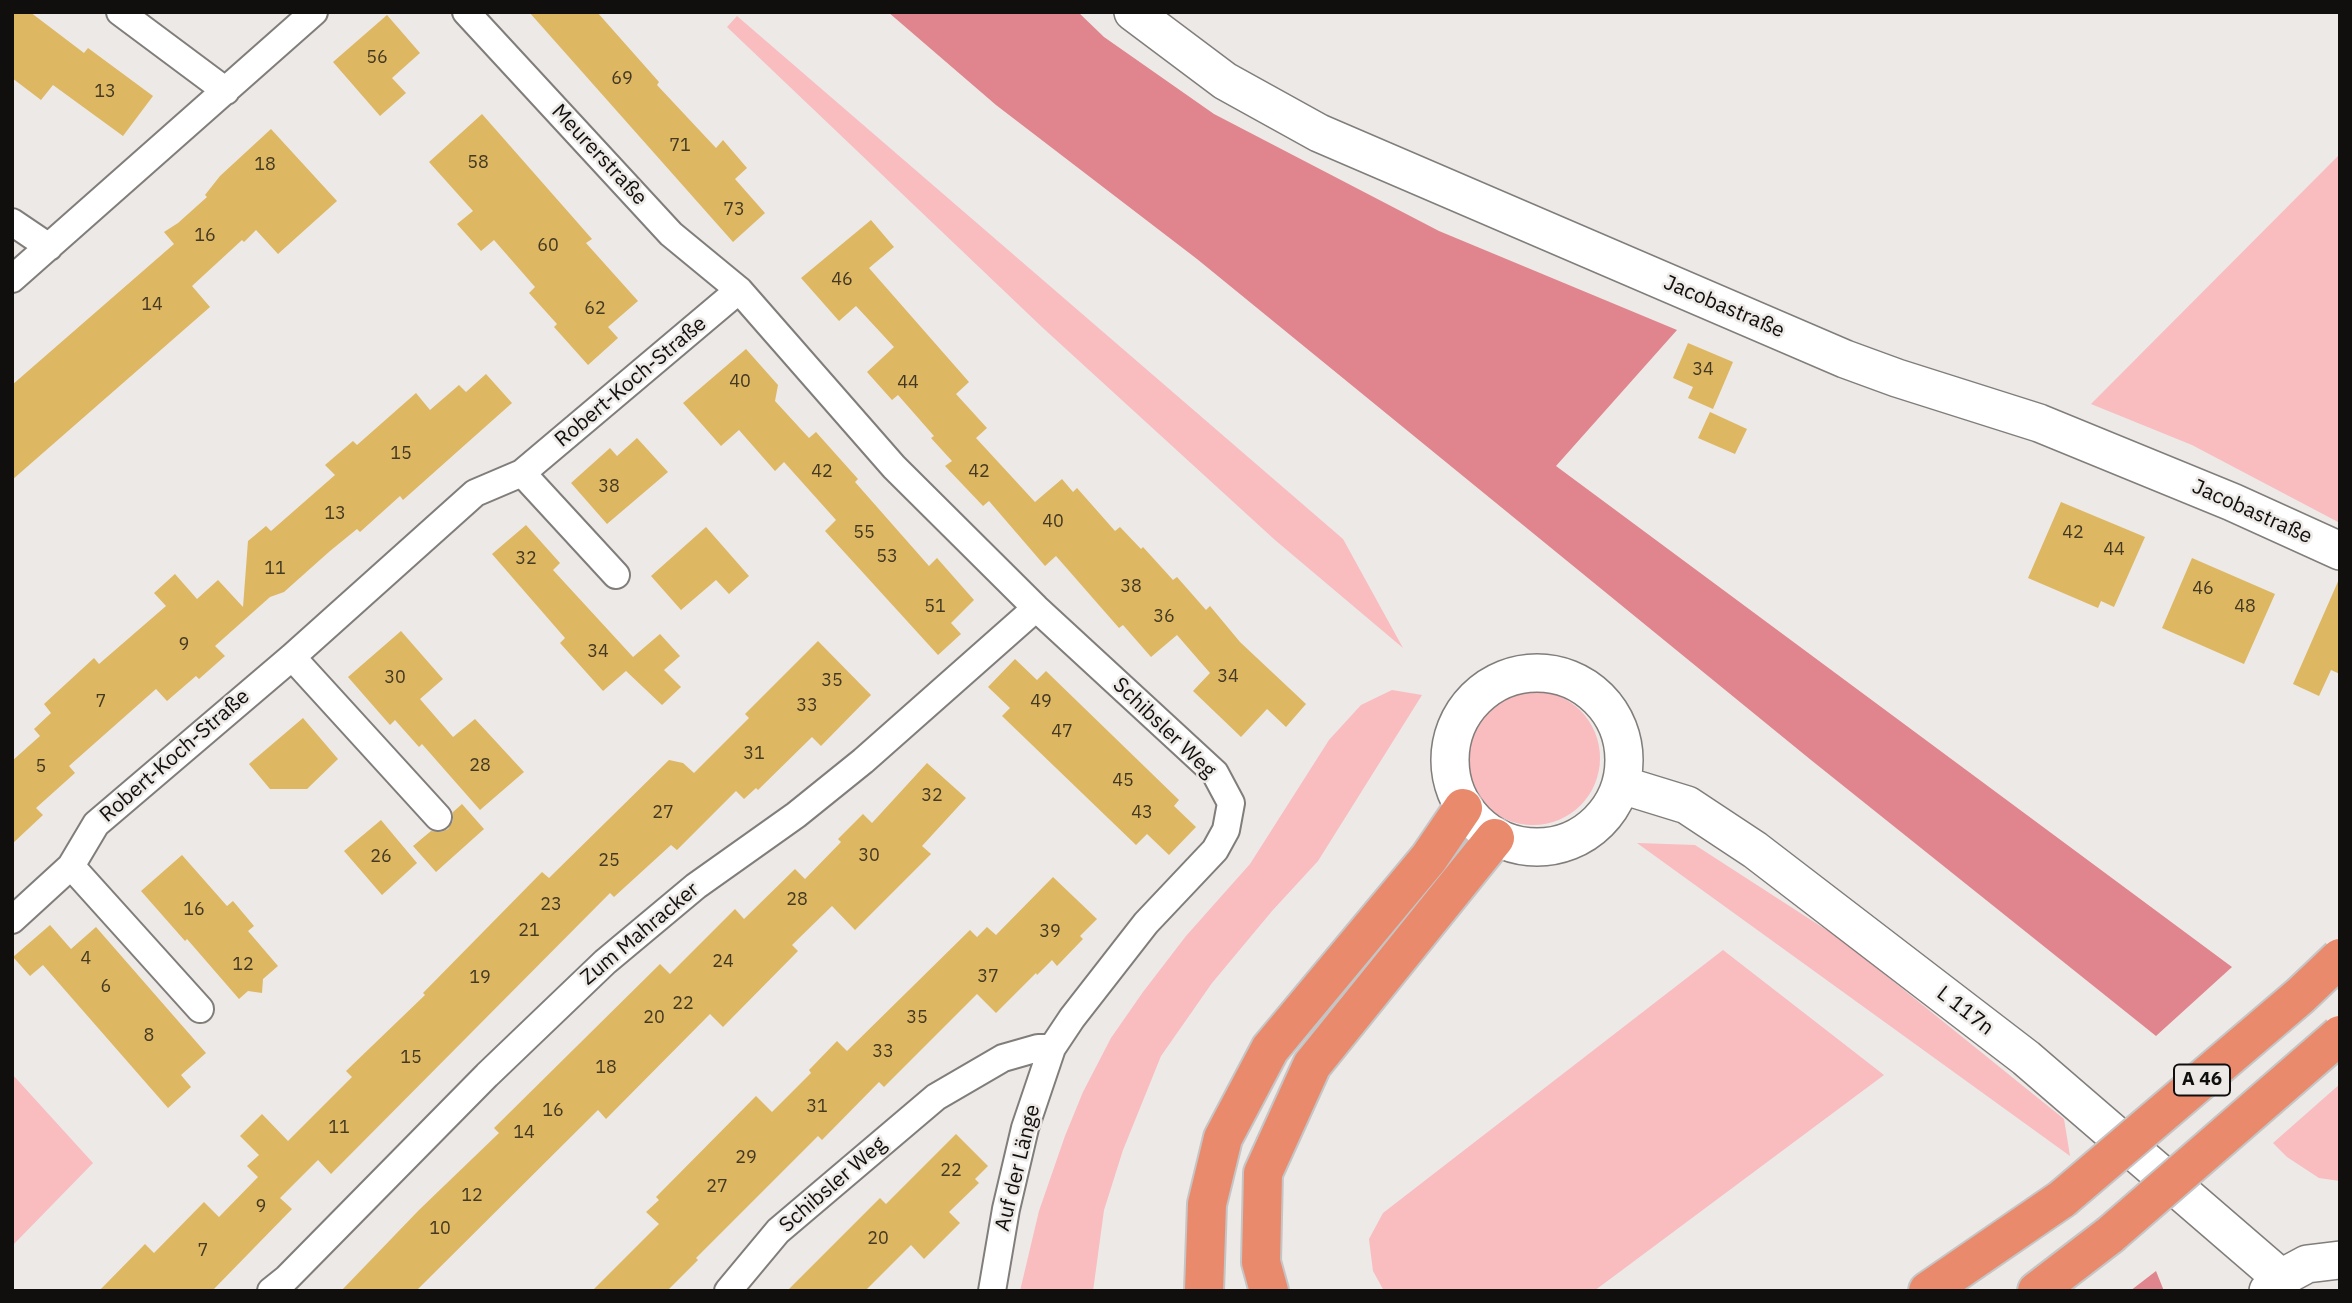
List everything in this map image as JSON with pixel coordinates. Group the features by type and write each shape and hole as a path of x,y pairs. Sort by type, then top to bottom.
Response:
{"highway":[{"path":"1203,1291 1207,1204 1223,1138 1264,1060 1270,1049 1429,858 1463,808"},
{"path":"1269,1291 1261,1262 1263,1172 1312,1065 1495,838"},
{"name":"A 46","path":"1941,1291 2062,1199 2300,996 2340,958"},
{"name":"A 46","path":"2037,1291 2110,1235 2340,1035"},
{"path":"1928,1291 2062,1199"}],"main road":[{"name":"Jacobastraße","path":"1133,12 1225,80 1319,133 1845,359 2039,423 2232,502 2340,551"},
{"path":"1535,672 1562,676 1587,687 1607,706 1620,730 1625,757 1622,785 1608,812 1586,834 1556,846 1525,847 1495,838 1472,820 1463,808 1450,778 1450,745 1462,715 1483,690 1508,677 1535,672"},
{"name":"L 117n","path":"1622,785 1687,805 1755,850 2026,1058 2275,1284"},
{"path":"2275,1284 2307,1264 2340,1260"}],"street":[{"path":"120,12 226,91"},
{"path":"12,279 314,12"},
{"name":"Meurerstraße","path":"466,12 671,234 739,290"},
{"path":"12,222 49,247"},
{"name":"Robert-Koch-Straße","path":"12,920 71,866 96,824 292,657 475,493 522,473 739,290"},
{"name":"Schibsler Weg","path":"728,1291 778,1231 936,1097 1003,1058 1038,1048 1052,1048 1146,923 1214,850 1226,830 1231,803 1215,773 1036,608 894,467 739,290"},
{"path":"522,473 616,575"},
{"name":"Zum Mahracker","path":"271,1291 286,1279 487,1075 605,962 696,886 796,815 863,761 1036,608"},
{"path":"292,657 438,817"},
{"path":"71,866 200,1009"},
{"name":"Auf der Länge","path":"992,1291 1006,1209 1025,1128 1052,1048"}],"shaded area":[{"path":"888,12 1078,12 1104,37 1214,114 1439,231 1677,330 1556,466 2232,967 2156,1036 1811,760 1197,259 996,105"},
{"path":"737,16 1343,539 1403,648 1275,540 1043,328 727,27"},
{"path":"2340,154 2340,523 2192,445 2091,404"},
{"path":"1392,690 1422,695 1318,861 1212,983 1161,1056 1123,1150 1104,1210 1093,1291 1020,1291 1039,1211 1065,1136 1083,1092 1111,1038 1186,936 1250,864 1329,740 1361,705"},
{"path":"1533,691 1558,696 1580,711 1595,733 1600,758 1595,783 1580,805 1558,820 1533,825 1508,820 1486,805 1471,783 1466,758 1471,733 1486,711 1508,696"},
{"path":"1637,843 1695,845 1842,940 2064,1119 2070,1156"},
{"path":"1723,950 1884,1075 1594,1291 1384,1291 1373,1271 1369,1239 1383,1213"},
{"path":"12,1074 93,1163 12,1246"},
{"path":"2340,1084 2340,1181 2319,1178 2287,1157 2273,1143"},
{"path":"2156,1271 2164,1291 2130,1291"}],"building":[{"path":"12,12 30,12 84,53 88,48 153,96 123,136 53,85 41,100 12,78"},
{"path":"529,12 597,12 659,82 657,85 716,148 723,140 747,168 735,179 765,213 733,242"},
{"path":"387,15 420,53 392,78 406,93 380,116 333,62"},
{"path":"482,114 592,239 586,243 638,301 608,327 618,338 588,365 554,327 557,324 529,293 535,287 494,240 481,251 457,224 473,211 429,162"},
{"path":"271,129 337,201 278,254 256,230 244,242 242,240 192,286 210,307 12,480 12,385 174,244 164,232 207,197 205,195 220,176"},
{"path":"871,220 894,247 869,268 969,382 956,394 987,428 976,438 1035,502 1062,479 1073,492 1077,488 1115,531 1120,527 1141,549 1143,547 1173,580 1177,577 1206,610 1210,606 1240,642 1306,704 1286,727 1267,709 1241,737 1193,691 1210,673 1177,635 1151,657 1123,625 1119,628 1056,556 1045,566 989,501 983,506 945,466 952,461 931,438 934,436 898,395 892,400 867,372 894,347 856,306 839,321 801,278"},
{"path":"1688,343 1733,362 1713,409 1688,398 1693,387 1673,378"},
{"path":"746,349 778,385 775,401 809,438 816,432 858,479 855,482 929,566 937,558 974,600 951,623 961,634 938,655 825,531 836,520 784,462 775,471 739,430 721,446 683,403"},
{"path":"486,374 512,403 403,500 400,496 360,532 357,529 330,551 284,592 270,597 215,646 225,656 199,679 196,676 167,701 156,689 69,766 75,773 36,808 43,815 12,844 12,761 40,736 34,729 51,713 44,704 94,658 99,664 166,606 154,593 175,574 197,599 218,580 243,607 248,541 266,526 271,531 335,475 325,465 353,441 357,445 416,393 430,410 459,385 466,392"},
{"path":"1710,412 1747,429 1735,454 1698,438"},
{"path":"637,438 668,472 607,524 571,483 610,448 617,456"},
{"path":"2061,502 2145,537 2114,607 2101,601 2098,608 2028,578"},
{"path":"526,525 560,563 553,570 633,657 660,634 680,656 664,670 681,687 662,705 626,671 603,691 560,643 565,638 492,554"},
{"path":"706,527 749,576 729,594 716,580 681,610 651,576"},
{"path":"2192,558 2275,594 2244,664 2162,628"},
{"path":"2340,577 2340,674 2331,670 2319,696 2293,684"},
{"path":"401,631 443,679 420,699 453,737 475,719 524,772 480,810 422,744 419,747 395,720 390,725 348,677"},
{"path":"818,641 871,695 821,746 812,737 758,790 756,788 744,799 736,791 677,850 671,845 614,897 610,893 331,1174 318,1160 280,1198 292,1209 212,1291 99,1291 145,1244 154,1253 204,1202 219,1217 258,1177 247,1166 259,1155 240,1136 262,1114 288,1141 352,1077 346,1071 425,995 423,993 542,872 549,878 669,760 683,763 694,773 749,718 745,714"},
{"path":"1015,659 1037,680 1046,671 1179,800 1174,806 1196,827 1169,855 1147,834 1136,845 1002,716 1010,708 988,687"},
{"path":"303,718 338,759 307,789 270,789 249,764"},
{"path":"927,763 966,798 922,846 931,854 855,930 832,906 792,945 798,951 723,1027 710,1014 606,1119 598,1110 416,1291 341,1291 419,1210 499,1133 494,1128 660,964 670,974 735,909 744,919 795,869 805,879 841,842 838,839 863,814 872,823"},
{"path":"462,804 484,829 436,872 413,846 431,831 441,832 448,829 453,821 453,812"},
{"path":"381,820 417,863 382,895 344,851"},
{"path":"182,855 227,906 233,901 254,926 248,931 278,966 263,979 262,993 248,991 239,999 141,891"},
{"path":"1053,877 1097,919 1080,936 1083,939 1057,966 1052,960 996,1013 977,994 884,1087 879,1082 822,1140 818,1136 696,1258 698,1260 667,1291 592,1291 659,1224 646,1212 659,1200 656,1197 756,1096 772,1112 811,1073 809,1070 837,1041 847,1051 970,930 977,937 987,927 996,935"},
{"path":"50,925 71,949 96,927 206,1053 181,1075 191,1087 168,1108 43,965 30,976 13,957"},
{"path":"956,1134 988,1166 975,1179 979,1183 949,1212 960,1223 924,1259 911,1245 865,1291 787,1291 880,1198 886,1204"}]}
